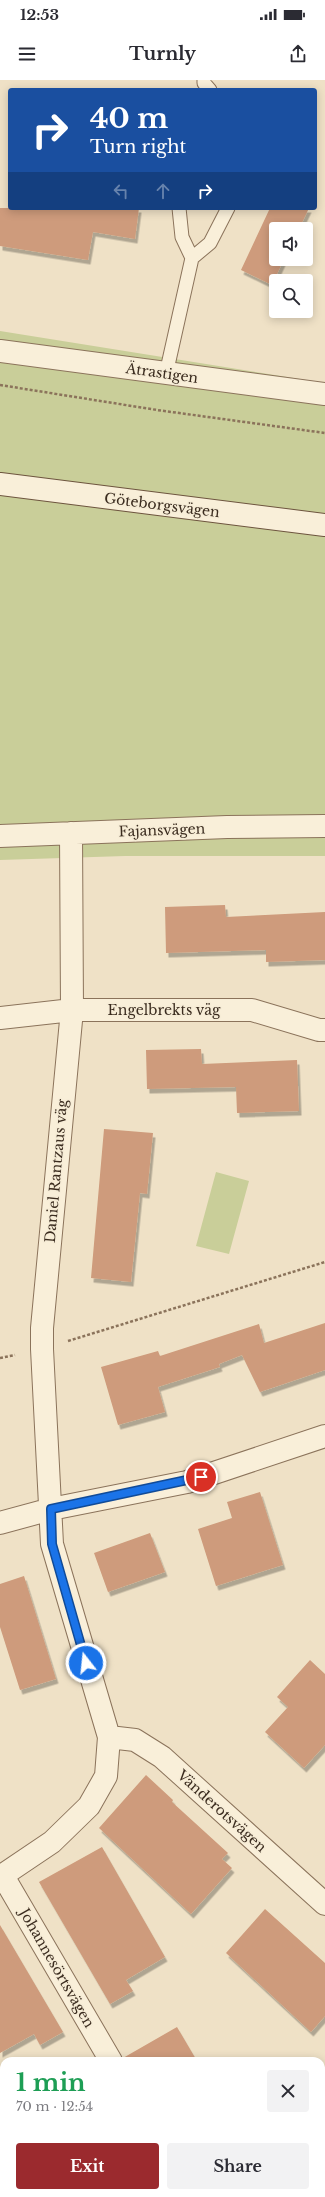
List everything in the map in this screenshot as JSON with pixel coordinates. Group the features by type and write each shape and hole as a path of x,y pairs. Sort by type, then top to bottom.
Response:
{"street":[{"name":"Ätrastigen","path":"0,351 325,394"},
{"name":"Göteborgsvägen","path":"0,484 325,525"},
{"name":"Fajansvägen","path":"0,836 325,826"},
{"name":"Daniel Rantzaus väg","path":"71,833 72,1010 42,1328 42,1349 52,1544 110,1737"},
{"name":"Engelbrekts väg","path":"0,1018 72,1010 252,1010 320,1030 325,1030"},
{"path":"0,1523 51,1509 187,1482 325,1436"},
{"path":"1,1876 52,1842 89,1806 106,1776 110,1737"},
{"name":"Vänderotsvägen","path":"110,1737 135,1740 162,1757 325,1904"},
{"name":"Johannesörtsvägen","path":"1,1876 109,2057"}],"lane":[{"path":"179,210 182,237 192,258"},
{"path":"166,374 192,258 210,243 227,210"}],"path":[{"path":"0,385 157,410 325,433"},
{"path":"0,1358 42,1349 196,1303 325,1262"}],"green space":[{"path":"0,331 325,383 325,856 125,856 0,860"},
{"path":"216,1172 249,1181 229,1254 196,1246"}],"building":[{"path":"0,208 8,208 8,210 139,210 135,239 93,232 88,260 0,246"},
{"path":"269,210 308,210 302,222 269,222 269,266 281,266 277,274 269,274 269,284 241,270"},
{"path":"225,905 226,917 325,912 325,960 266,962 266,950 166,953 165,907"},
{"path":"201,1049 202,1064 297,1060 299,1111 237,1113 236,1087 147,1089 146,1050"},
{"path":"104,1129 153,1133 147,1194 140,1193 131,1282 91,1278"},
{"path":"325,1323 325,1370 260,1392 242,1355 219,1364 220,1367 158,1387 165,1412 118,1425 101,1367 158,1351 160,1356 259,1324 264,1343"},
{"path":"260,1492 283,1565 216,1586 198,1529 232,1518 227,1502"},
{"path":"150,1533 165,1572 108,1592 94,1553"},
{"path":"24,1576 56,1679 20,1690 0,1627 0,1584"},
{"path":"310,1660 325,1674 325,1745 304,1768 265,1732 288,1707 277,1697"},
{"path":"146,1775 173,1800 172,1802 228,1853 222,1859 232,1868 191,1914 99,1828"},
{"path":"102,1847 165,1957 126,1980 133,1991 110,2004 39,1882"},
{"path":"265,1909 325,1963 325,2016 311,2032 226,1953"},
{"path":"0,1925 63,2032 40,2045 34,2034 0,2053"},
{"path":"177,2027 195,2057 125,2057"}],"route":[{"path":"86,1663 52,1544 51,1509 187,1482 201,1477"}]}
